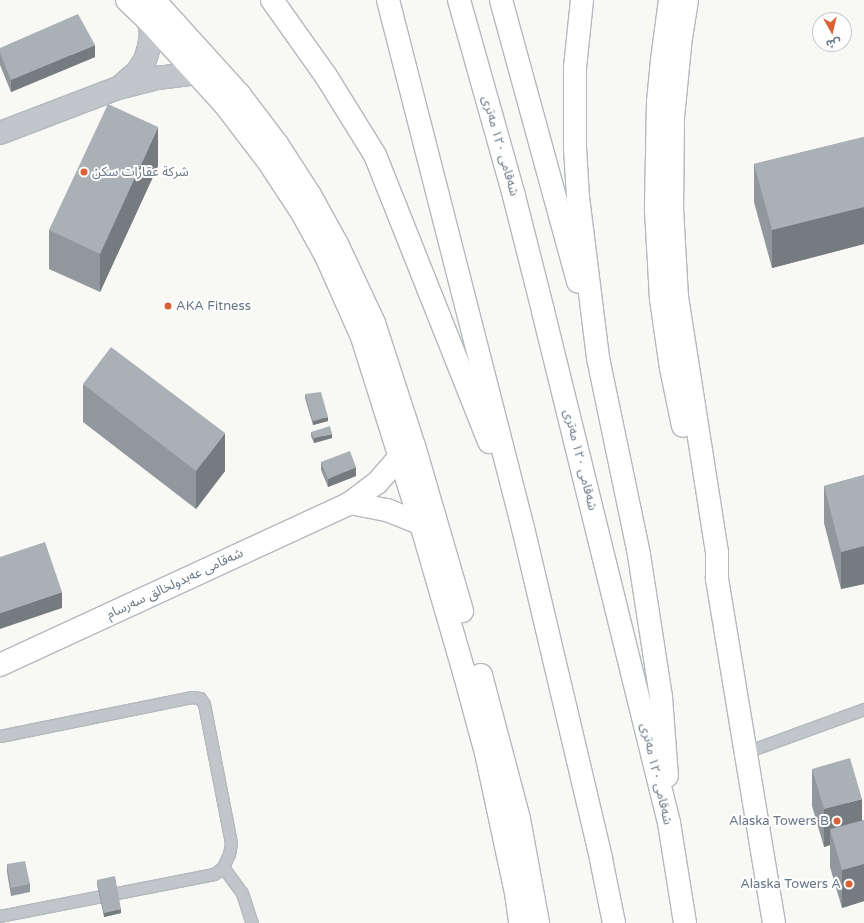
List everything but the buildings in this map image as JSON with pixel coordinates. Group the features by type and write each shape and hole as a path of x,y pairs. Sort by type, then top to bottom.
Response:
{"main road":[{"path":"127,0 151,10 239,94 277,144 310,195 337,244 374,323 415,450 502,750 518,819 538,923"},
{"path":"272,0 326,76 375,155 523,528"},
{"path":"388,0 523,528 602,860 614,923"},
{"name":"شەقامی ١٢٠ مەتری","path":"459,0 514,196 542,304 668,823 685,923"},
{"path":"501,0 598,358 639,555 661,697 667,764 668,823"},
{"path":"582,0 575,68 575,148 578,196 598,358"},
{"path":"670,0 662,60 656,137 656,210 661,298 671,368 709,560 717,579"},
{"path":"687,0 680,36 673,118 672,208 674,257 684,347 718,552 717,579 774,923"},
{"path":"151,10 196,72 226,106 268,161 301,211 326,256 362,337 421,524 486,753 516,893 520,923"},
{"name":"شەقامی عەبدولخالق سەرسام","path":"0,665 350,503 377,483 400,457"},
{"path":"350,503 387,510 421,524"}],"street":[{"path":"118,88 138,71 145,60 150,47 151,10"},
{"path":"0,133 118,88 157,78 196,72"}],"lane":[{"path":"0,736 191,697 200,698 204,704 229,827 231,847 223,867 218,872 212,874 0,916"},
{"path":"746,752 864,709"},
{"path":"223,867 242,893 252,923"}],"place":[{"name":"شركة عقارات سكن","path":"84,172"},
{"name":"AKA Fitness","path":"168,306"},
{"name":"Alaska Towers B","path":"837,821"},
{"name":"Alaska Towers A","path":"849,884"}]}
